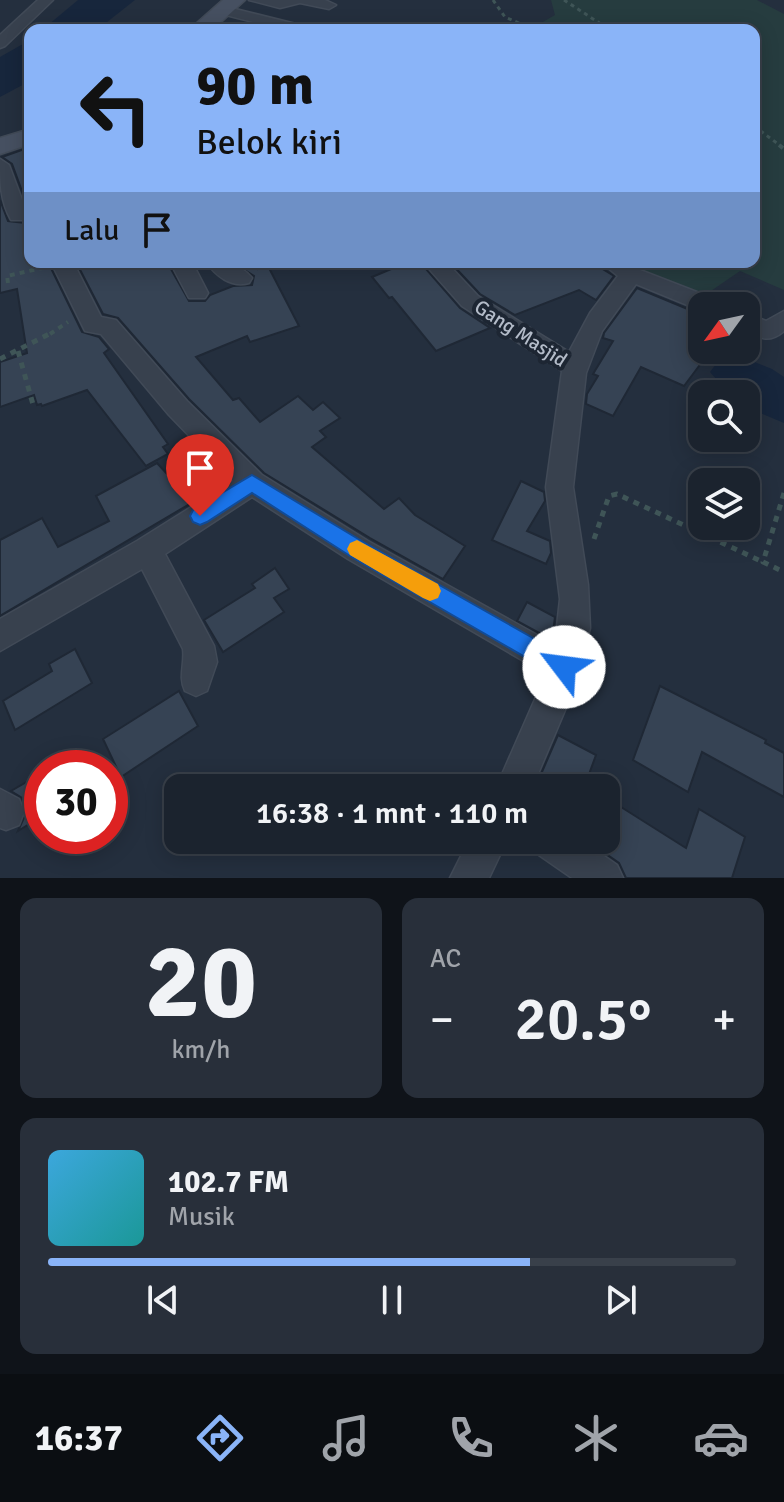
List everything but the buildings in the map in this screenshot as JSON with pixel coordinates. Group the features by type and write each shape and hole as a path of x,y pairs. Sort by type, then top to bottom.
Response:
{"street":[{"path":"0,43 46,0"},
{"path":"256,0 280,4 296,0"},
{"path":"304,0 329,5"},
{"path":"206,24 229,5 285,24"},
{"path":"0,146 24,138"},
{"path":"0,165 16,216"},
{"path":"65,268 93,325 108,326 178,408 252,483 358,550 564,667"},
{"path":"184,268 197,293"},
{"path":"222,268 241,278"},
{"name":"Gang Masjid","path":"440,268 470,301 575,368"},
{"path":"520,774 564,667 574,631 576,609 560,511 561,458 571,412 575,368 615,292 622,269 688,296"},
{"path":"760,328 768,332 784,319"},
{"path":"0,636 147,550 252,483"},
{"path":"147,550 198,646 201,662 196,680"},
{"path":"469,878 482,854"},
{"path":"569,854 604,878"}],"path":[{"path":"493,0 505,17 521,24"},
{"path":"564,0 601,24"},
{"path":"760,131 784,149"},
{"path":"8,283 7,276 38,268"},
{"path":"0,359 40,341 86,312"},
{"path":"18,351 34,408"},
{"path":"763,562 784,493"},
{"path":"568,549 591,549 609,496 617,494 784,572"}],"green space":[{"path":"551,0 757,0 784,14 784,290 740,271 709,292 697,292 635,268 760,268 760,24 539,24 555,15"}],"water":[{"path":"78,0 135,0 105,24 49,24"},
{"path":"24,43 24,84 0,97 0,57"},
{"path":"716,364 759,364 784,377 784,423 760,413 760,380 715,380 710,372"}],"slow traffic":[{"path":"357,549 430,591"}],"route":[{"path":"200,516 252,483 358,550 564,667"}]}
